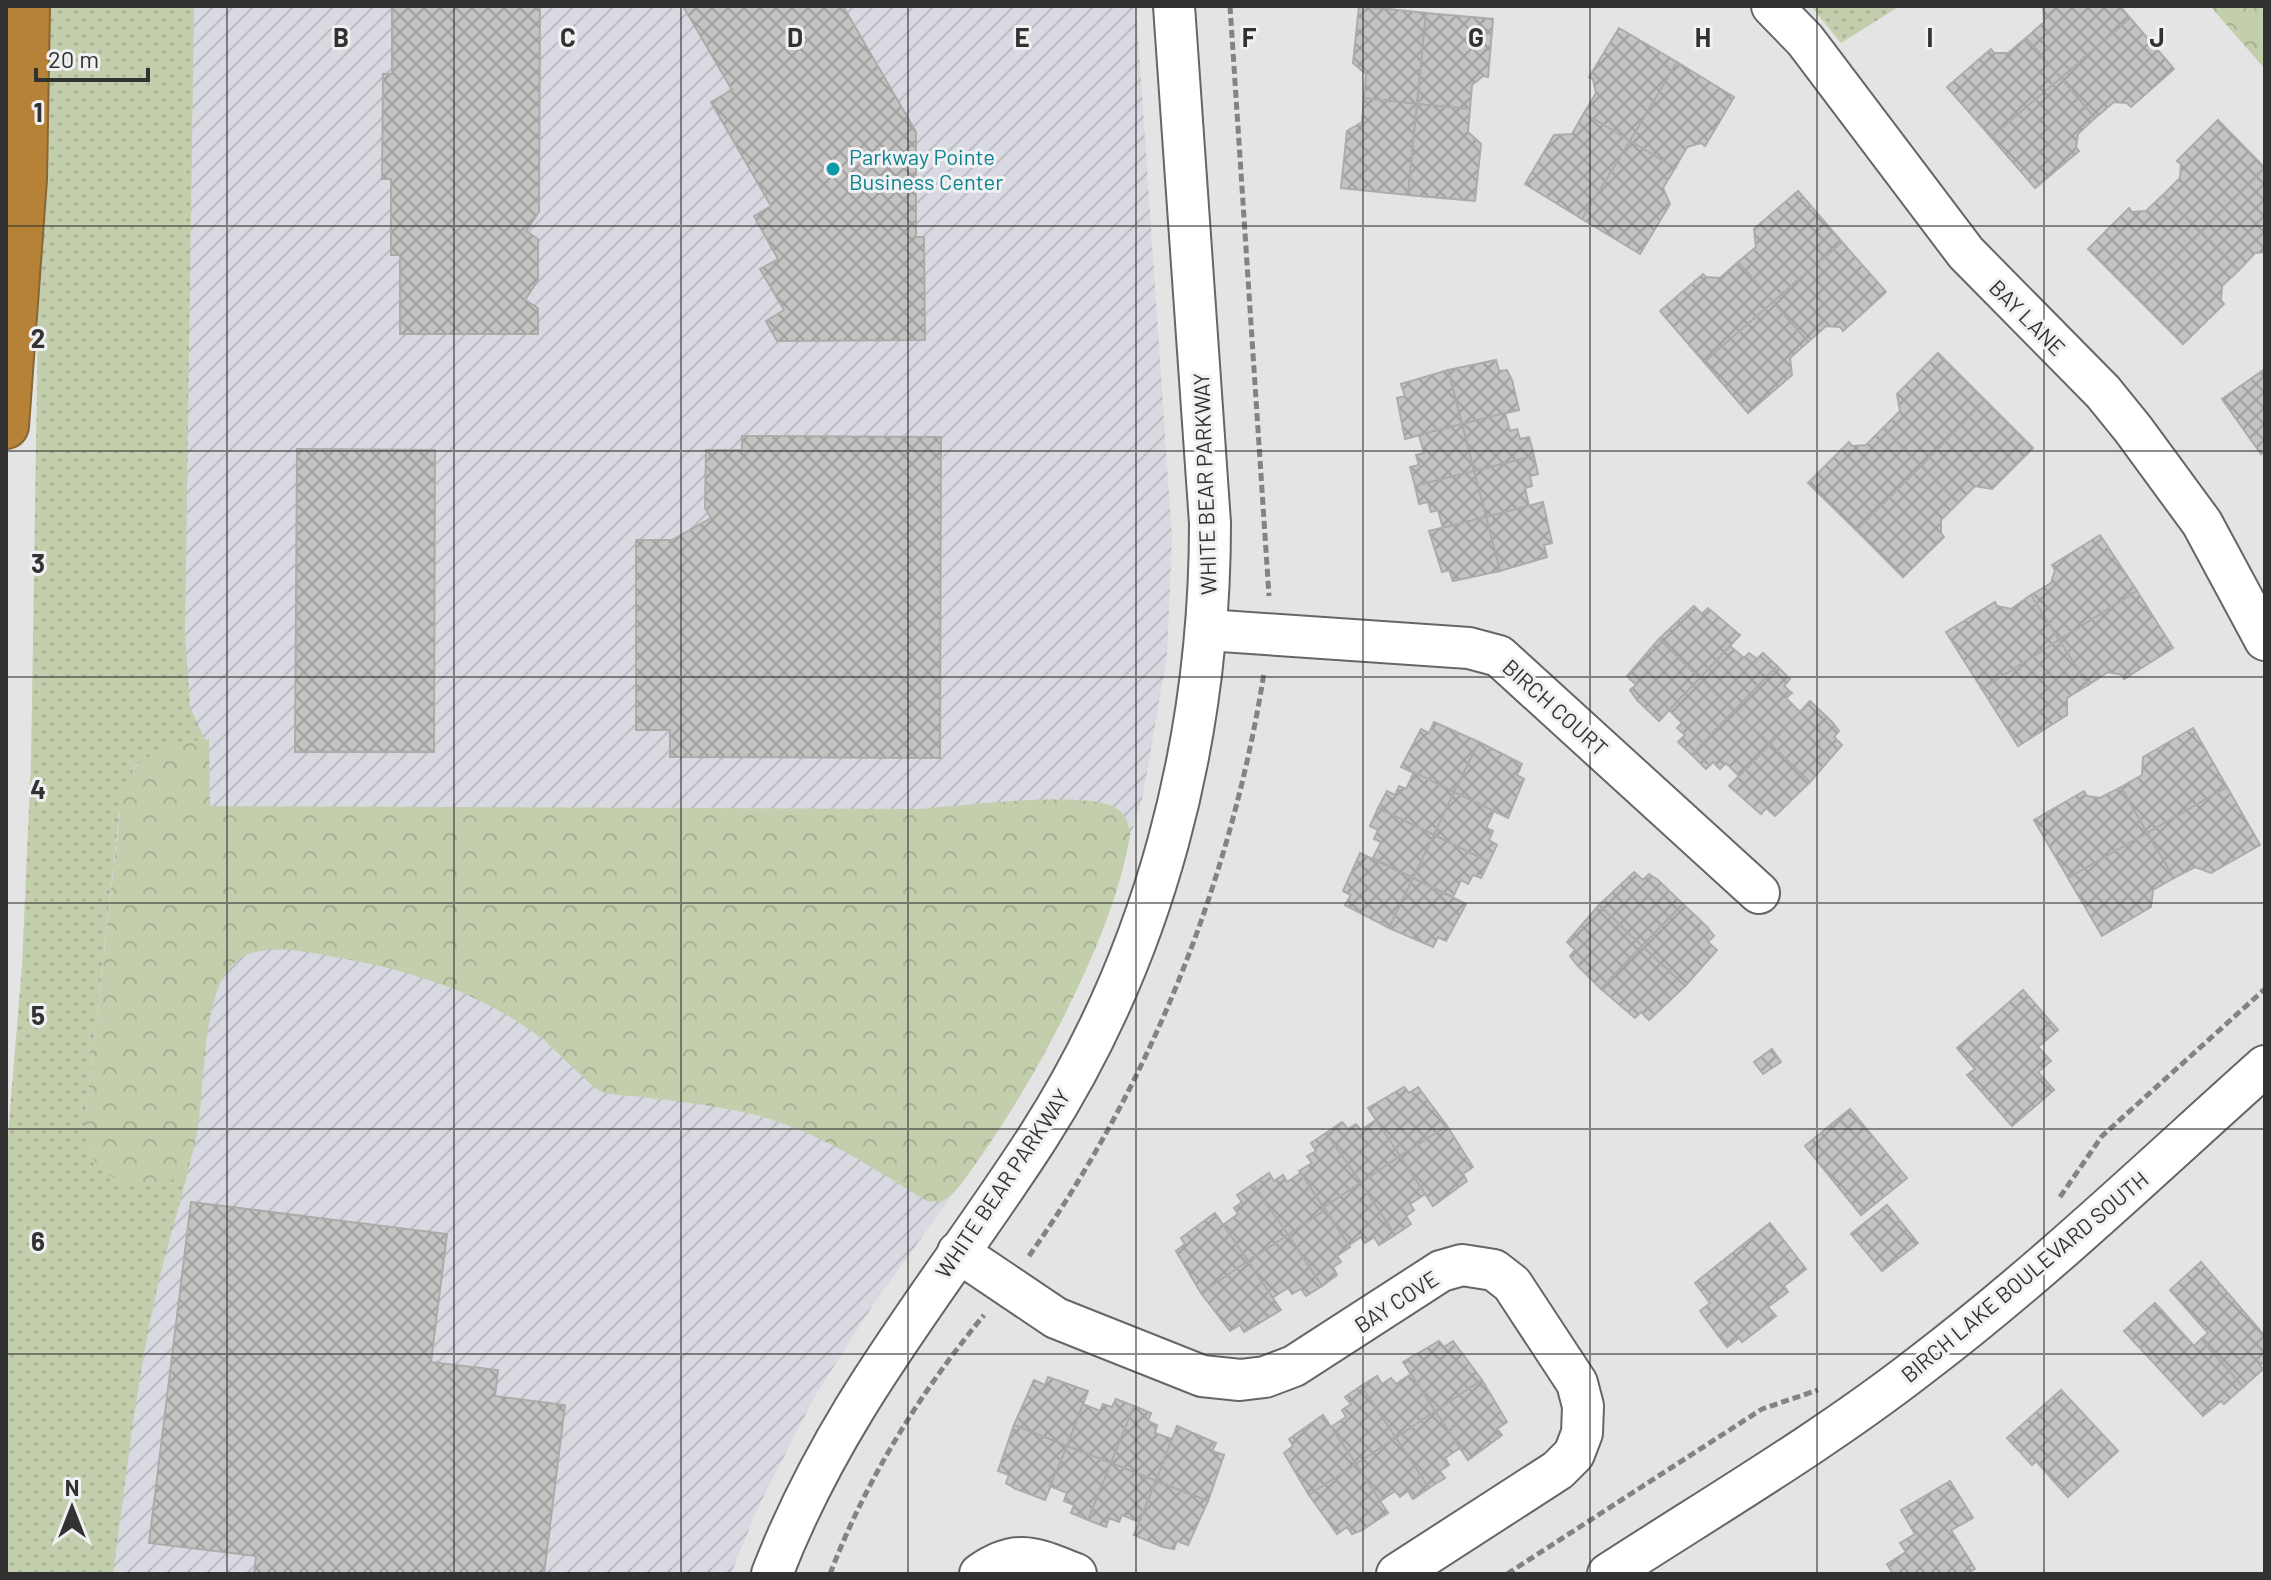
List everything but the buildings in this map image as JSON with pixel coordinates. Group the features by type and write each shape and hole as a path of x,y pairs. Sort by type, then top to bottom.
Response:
{"highway":[{"path":"6,426 24,179 27,6"}],"street":[{"name":"WHITE BEAR PARKWAY","path":"772,1574 807,1493 850,1411 1051,1115 1103,1018 1129,958 1163,864 1181,797 1199,703 1210,570 1207,456 1174,6"},
{"name":"BAY LANE","path":"1772,6 1805,40 1966,253 2103,392 2154,456 2214,543 2265,640"},
{"name":"BIRCH COURT","path":"1207,630 1469,648 1494,653 1523,675 1759,893"},
{"name":"BIRCH LAKE BOULEVARD SOUTH","path":"1608,1574 1856,1413 1944,1348 2265,1066"},
{"name":"BAY COVE","path":"958,1252 1066,1323 1202,1376 1231,1381 1285,1370 1449,1267 1483,1266 1503,1276 1516,1289 1577,1383 1584,1416 1578,1448 1558,1470 1397,1574"},
{"path":"980,1574 1002,1560 1021,1557 1076,1574"}],"path":[{"path":"1230,6 1269,604"},
{"path":"2056,1202 2102,1136 2265,989"},
{"path":"830,1574 871,1481 898,1433 988,1310"},
{"path":"1507,1574 1762,1409 1788,1397 1826,1389"}],"shaded area":[{"path":"152,6 1136,6 1172,538 1167,655 1143,796 1106,914 1044,1052 986,1148 873,1305 815,1396 759,1505 731,1574 6,1574"}],"green space":[{"path":"43,6 194,6 185,632 190,707 205,740 169,747 135,766 119,815 85,1121 89,1148 97,1165 190,1161 197,1128 189,1169 162,1269 143,1360 113,1574 6,1574 6,1159 22,966 31,763"},
{"path":"1811,6 1900,6 1841,43"},
{"path":"2210,6 2265,6 2265,69"},
{"path":"209,739 210,806 919,809 1078,800 1116,808 1126,820 1130,835 1108,916 1070,1005 1000,1129 956,1190 940,1202 927,1201 817,1137 769,1119 718,1107 600,1091 543,1040 513,1019 438,983 358,961 281,950 252,953 232,965 219,986 206,1047 195,1142 188,1164 181,1174 170,1181 131,1184 107,1174 98,1166 90,1151 85,1121 122,796 127,781 144,760 167,748"}],"place":[{"name":"Parkway Pointe Business Center","path":"833,169"}]}
